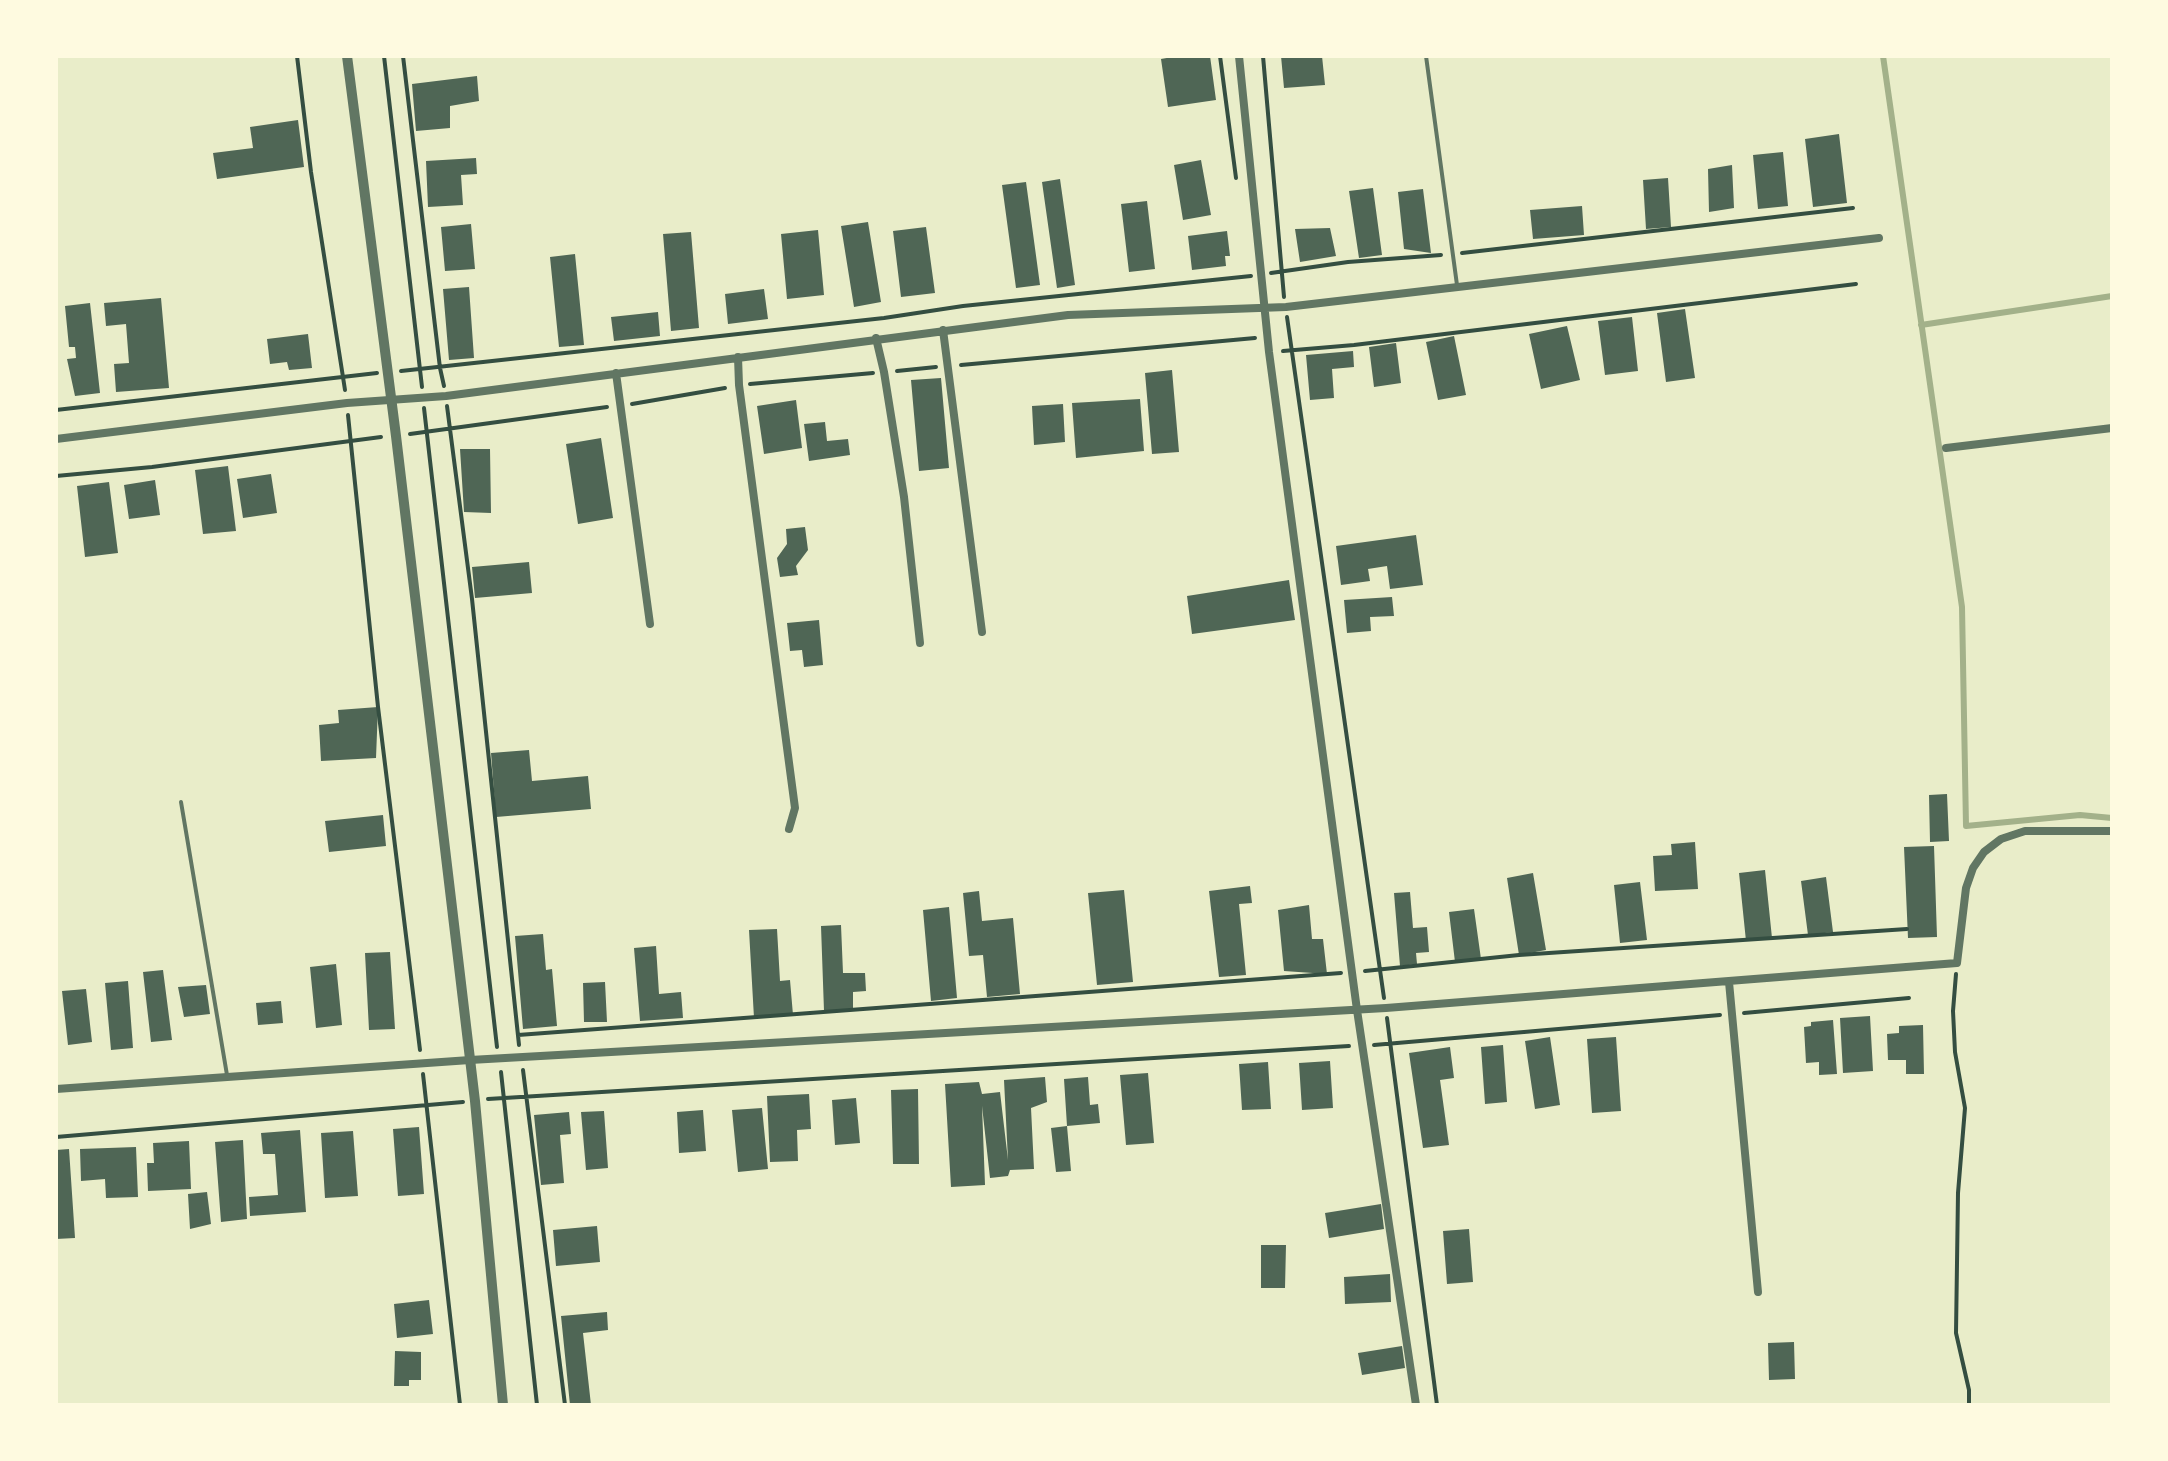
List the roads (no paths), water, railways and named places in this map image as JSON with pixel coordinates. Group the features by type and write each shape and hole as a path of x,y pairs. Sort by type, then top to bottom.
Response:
{"street":[{"path":"347,56 392,402 475,1101 503,1405"},
{"path":"1239,56 1269,352 1357,1010 1416,1405"},
{"path":"56,439 347,403 446,396 1068,315 1265,309 1879,238"},
{"path":"943,330 982,632"},
{"path":"876,338 904,497 920,643"},
{"path":"738,357 739,385 795,808 789,829"},
{"path":"616,373 650,624"},
{"path":"1946,448 2112,428"},
{"path":"56,1089 470,1060 1357,1010 1957,963 1966,888 1973,868 1984,852 2001,839 2025,831 2112,831"},
{"path":"1729,982 1758,1292"}],"lane":[{"path":"1426,56 1457,287"},
{"path":"181,802 227,1077"}],"waterway":[{"path":"1883,56 1962,607 1966,826 2080,815 2112,818"},
{"path":"1921,325 2112,296"}]}
